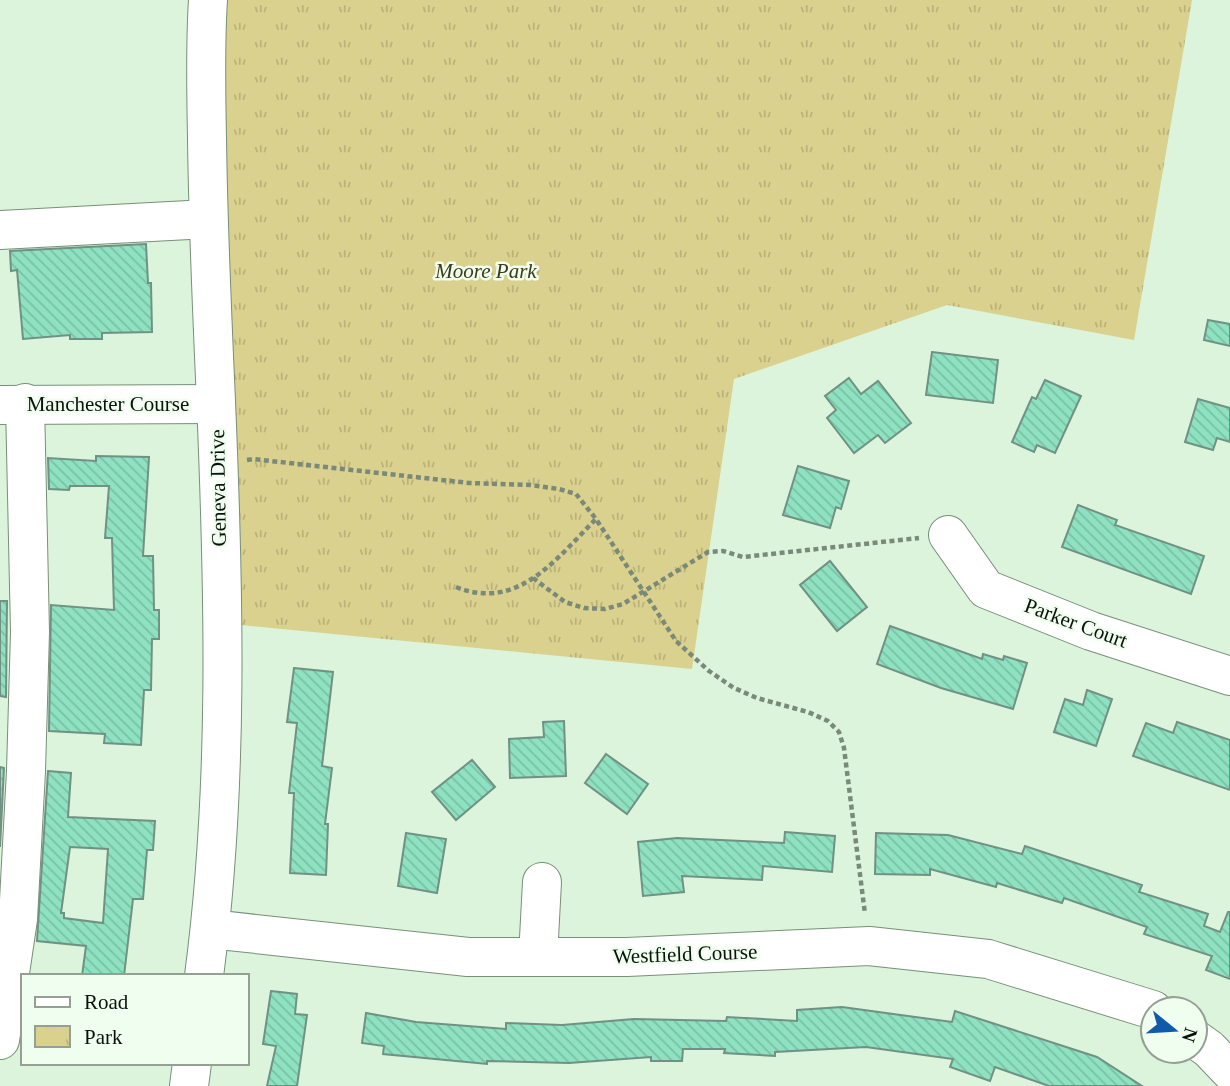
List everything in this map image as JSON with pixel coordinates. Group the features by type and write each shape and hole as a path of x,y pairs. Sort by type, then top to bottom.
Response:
{"street":[{"name":"Geneva Drive","path":"204,974 218,819 223,673 208,219 208,0"},
{"path":"0,230 208,219"},
{"path":"0,1040 18,919 30,632 12,404"},
{"name":"Manchester Course","path":"12,404 216,404"},
{"name":"Parker Court","path":"948,535 986,589 1091,631 1230,674"},
{"path":"538,957 542,882"},
{"name":"Westfield Course","path":"210,929 468,957 627,957 869,946 988,959 1139,1006"},
{"path":"1209,1049 1230,1071"},
{"path":"189,1086 192,1065"}],"path":[{"path":"218,468 253,459 469,483 530,485 576,494 596,519 676,641 709,671 734,688 757,698 808,712 828,721 839,732 844,748 869,946"},
{"path":"456,587 471,593 498,594 523,586 554,562 596,519"},
{"path":"533,578 554,596 584,608 605,608 623,604 708,552 723,551 743,557 948,535"}],"green space":[{"name":"Moore Park","path":"222,0 1192,0 1134,340 947,305 734,379 692,669 230,624"}],"building":[{"path":"146,244 148,283 151,283 152,332 102,333 102,339 70,339 70,335 23,339 17,270 11,271 10,251"},
{"path":"1208,320 1230,324 1230,346 1204,340"},
{"path":"932,352 998,360 993,403 926,395"},
{"path":"849,378 861,394 878,381 911,423 885,443 878,435 854,453 827,418 836,410 825,396"},
{"path":"1045,380 1081,396 1055,453 1037,445 1034,452 1012,442 1032,397 1036,399"},
{"path":"1198,399 1230,408 1230,442 1217,438 1213,450 1185,442"},
{"path":"96,456 149,457 143,556 153,556 154,610 159,610 159,639 152,639 151,690 144,690 141,745 104,743 105,734 49,731 51,605 114,610 112,538 105,538 109,486 49,489 48,458 96,461"},
{"path":"798,466 849,481 841,509 836,507 830,528 783,515"},
{"path":"1078,505 1117,520 1115,525 1204,556 1191,594 1062,547"},
{"path":"830,561 867,607 837,631 800,585"},
{"path":"0,601 7,601 6,697 0,696"},
{"path":"890,626 982,659 983,654 1003,660 1004,656 1027,663 1013,709 941,688 877,664"},
{"path":"294,668 333,672 322,766 332,768 325,824 328,824 326,875 290,873 294,793 289,793 297,723 287,722"},
{"path":"1087,690 1112,699 1096,746 1054,732 1065,699 1083,705"},
{"path":"564,721 566,776 510,778 509,739 544,737 543,722"},
{"path":"1177,722 1230,740 1230,790 1133,756 1146,723 1173,733"},
{"path":"606,754 648,784 627,814 585,783"},
{"path":"472,760 495,787 456,820 432,792"},
{"path":"0,767 4,768 0,847"},
{"path":"48,771 71,773 68,817 155,821 153,850 147,850 143,899 133,899 124,974 82,974 86,946 37,941","holes":["70,847 108,849 103,923 64,918 64,913 61,913"]},
{"path":"785,832 835,836 832,872 763,866 762,880 682,876 684,892 643,896 638,842 677,838 784,843"},
{"path":"406,833 446,839 437,893 398,886"},
{"path":"876,833 948,835 1022,854 1025,846 1142,885 1139,892 1208,914 1204,926 1220,932 1230,912 1230,979 1206,970 1212,956 1144,934 1147,927 1064,898 1062,903 997,883 996,887 930,869 930,875 875,874"},
{"path":"271,991 297,994 295,1014 307,1015 297,1086 267,1086 276,1046 263,1044"},
{"path":"842,1007 952,1022 955,1011 1097,1057 1142,1086 1049,1086 995,1067 990,1081 950,1067 953,1059 866,1047 775,1052 775,1056 724,1053 725,1049 683,1049 682,1061 651,1061 651,1057 569,1063 487,1061 487,1064 383,1054 384,1046 362,1043 366,1013 416,1022 506,1029 506,1023 562,1025 634,1019 726,1021 727,1017 797,1021 797,1010"}]}
